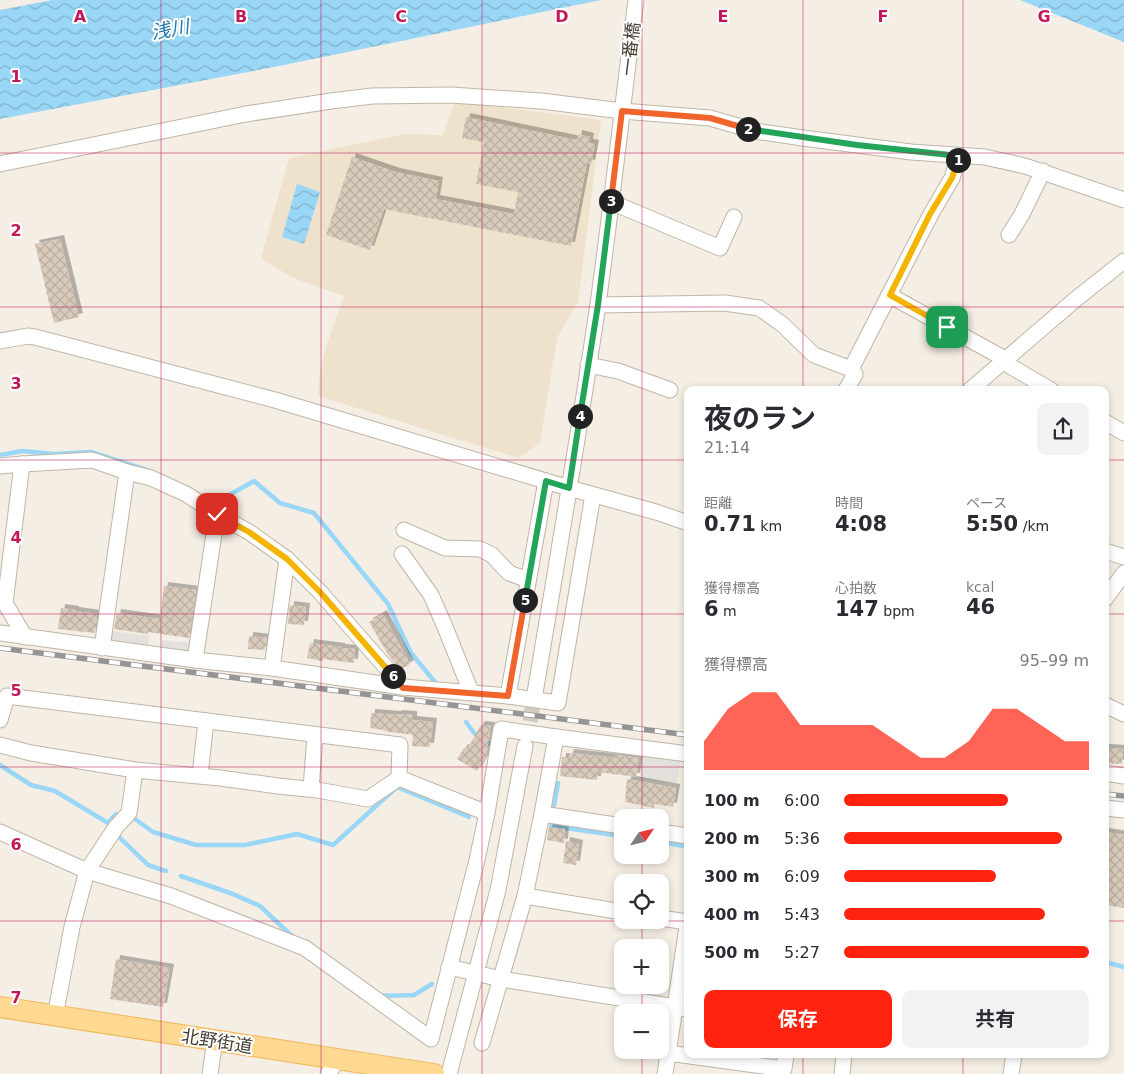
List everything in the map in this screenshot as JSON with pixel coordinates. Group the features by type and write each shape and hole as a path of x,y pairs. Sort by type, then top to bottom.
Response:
{"main road":[{"name":"北野街道","path":"0,1007 215,1040 333,1066 434,1074"}],"street":[{"name":"一番橋","path":"535,693 598,305 636,0"},
{"path":"0,164 246,114 331,101 372,96 460,96 622,104 710,118 755,131 911,152 985,157 1043,171 1124,200"},
{"path":"851,369 930,214 952,178 959,156"},
{"path":"1008,235 1022,214 1043,171"},
{"path":"611,202 720,248 734,217"},
{"path":"975,386 1076,299 1124,261"},
{"path":"890,295 1005,359 1010,366 1044,386"},
{"path":"598,305 725,303 759,308 782,324 814,356 851,369 854,374 848,386"},
{"path":"0,341 28,336 42,339 275,400 684,522"},
{"path":"588,365 618,371 670,390"},
{"path":"1109,424 1124,433"},
{"path":"0,466 92,460 151,478 186,494 249,532 287,559 320,592 403,688"},
{"path":"22,464 5,603 25,637"},
{"path":"102,648 127,472"},
{"path":"508,696 546,481"},
{"path":"0,633 195,660 272,668 403,688 471,692 558,703 594,495"},
{"path":"195,660 217,514"},
{"path":"404,530 445,548 480,549 492,555 509,573 528,580"},
{"path":"1109,552 1124,557"},
{"path":"402,554 431,595 471,692"},
{"path":"272,668 287,559"},
{"path":"1109,593 1124,572"},
{"path":"0,720 7,696 400,745 399,778"},
{"path":"1109,707 1124,714"},
{"path":"200,775 206,721"},
{"path":"0,832 87,871 171,896 306,948 431,1039 477,860 501,729 684,753"},
{"path":"311,789 315,735"},
{"path":"482,1043 525,896 556,737"},
{"path":"0,744 31,753 135,770 200,775 311,789 368,799 399,778"},
{"path":"449,1074 498,890 526,746"},
{"path":"55,1016 72,927 87,871 116,828 129,813 135,770"},
{"path":"1109,774 1124,776"},
{"path":"399,778 487,813"},
{"path":"1109,808 1124,810"},
{"path":"542,814 614,825"},
{"path":"669,833 684,835"},
{"path":"525,896 614,911"},
{"path":"669,919 684,922"},
{"path":"669,1050 681,1008 684,965"},
{"path":"449,967 501,979 681,1008"},
{"path":"210,1074 215,1040"},
{"path":"669,1053 684,1055"},
{"path":"704,1058 784,1069 786,1058"},
{"path":"842,1074 844,1058"},
{"path":"1010,1058 1011,1074"},
{"path":"665,1074 667,1059"}],"shaded area":[{"path":"455,101 601,120 578,302 557,338 540,443 518,458 318,396 319,376 326,347 344,296 291,277 261,258 289,158 405,134 443,135"},
{"path":"111,631 150,636 147,649 113,644 110,638"},
{"path":"162,640 193,643 192,650 188,653 161,649"},
{"path":"642,756 680,761 677,783 640,779"}],"water":[{"name":"浅川","path":"52,0 601,0 274,67 0,119 0,10"},
{"path":"1020,0 1124,0 1124,42"},
{"path":"297,184 320,192 304,244 282,237"}],"building":[{"path":"466,117 577,140 578,134 590,137 589,143 595,144 591,164 587,163 571,246 384,209 370,250 326,235 352,157 396,172 439,181 436,199 514,214 518,192 476,184 484,142 462,138"},
{"path":"60,239 79,317 54,323 35,244"},
{"path":"164,586 196,590 189,638 114,629 117,613 160,619"},
{"path":"290,605 306,607 304,625 288,624"},
{"path":"61,608 97,614 95,633 58,629"},
{"path":"383,614 410,664 400,670 389,656 369,622"},
{"path":"249,636 267,638 265,649 248,649"},
{"path":"310,643 355,649 354,663 307,658"},
{"path":"371,713 413,715 413,720 433,722 430,747 412,746 413,735 370,728"},
{"path":"481,725 491,726 486,756 477,771 457,759 464,748 467,749"},
{"path":"1109,748 1123,749 1122,764 1109,763"},
{"path":"570,753 617,758 618,755 639,758 636,777 598,772 597,780 560,776 562,757 569,757"},
{"path":"627,779 676,788 673,807 654,804 654,808 625,802"},
{"path":"549,827 565,829 564,843 547,840"},
{"path":"1109,833 1124,835 1124,908 1109,906"},
{"path":"566,841 579,844 576,865 563,863"},
{"path":"116,959 170,968 163,1007 110,999"}],"waterway":[{"path":"0,455 22,451 54,454 91,452 150,471"},
{"path":"204,497 215,503 254,481 280,503 314,513 388,604 411,653 439,687"},
{"path":"466,722 474,733 490,744"},
{"path":"0,765 31,785 55,791 108,823 116,814"},
{"path":"554,805 558,783"},
{"path":"131,816 153,832 196,845 245,845 297,834 333,845 397,787 469,817"},
{"path":"551,826 614,835"},
{"path":"117,835 148,865 166,871"},
{"path":"669,844 684,846"},
{"path":"181,876 233,894 260,906 294,938"},
{"path":"1109,963 1124,967"},
{"path":"379,996 414,995 432,984"}],"tunnel":[{"path":"526,744 535,693"}],"railway":[{"path":"0,648 684,734"},
{"path":"1109,794 1124,796"}],"route":[{"path":"217,514 249,532 287,559 358,634 403,688 508,696 546,481 569,488 598,305 622,111 710,118 755,131 911,152 959,156 952,178 930,214 890,295 947,327"}]}
